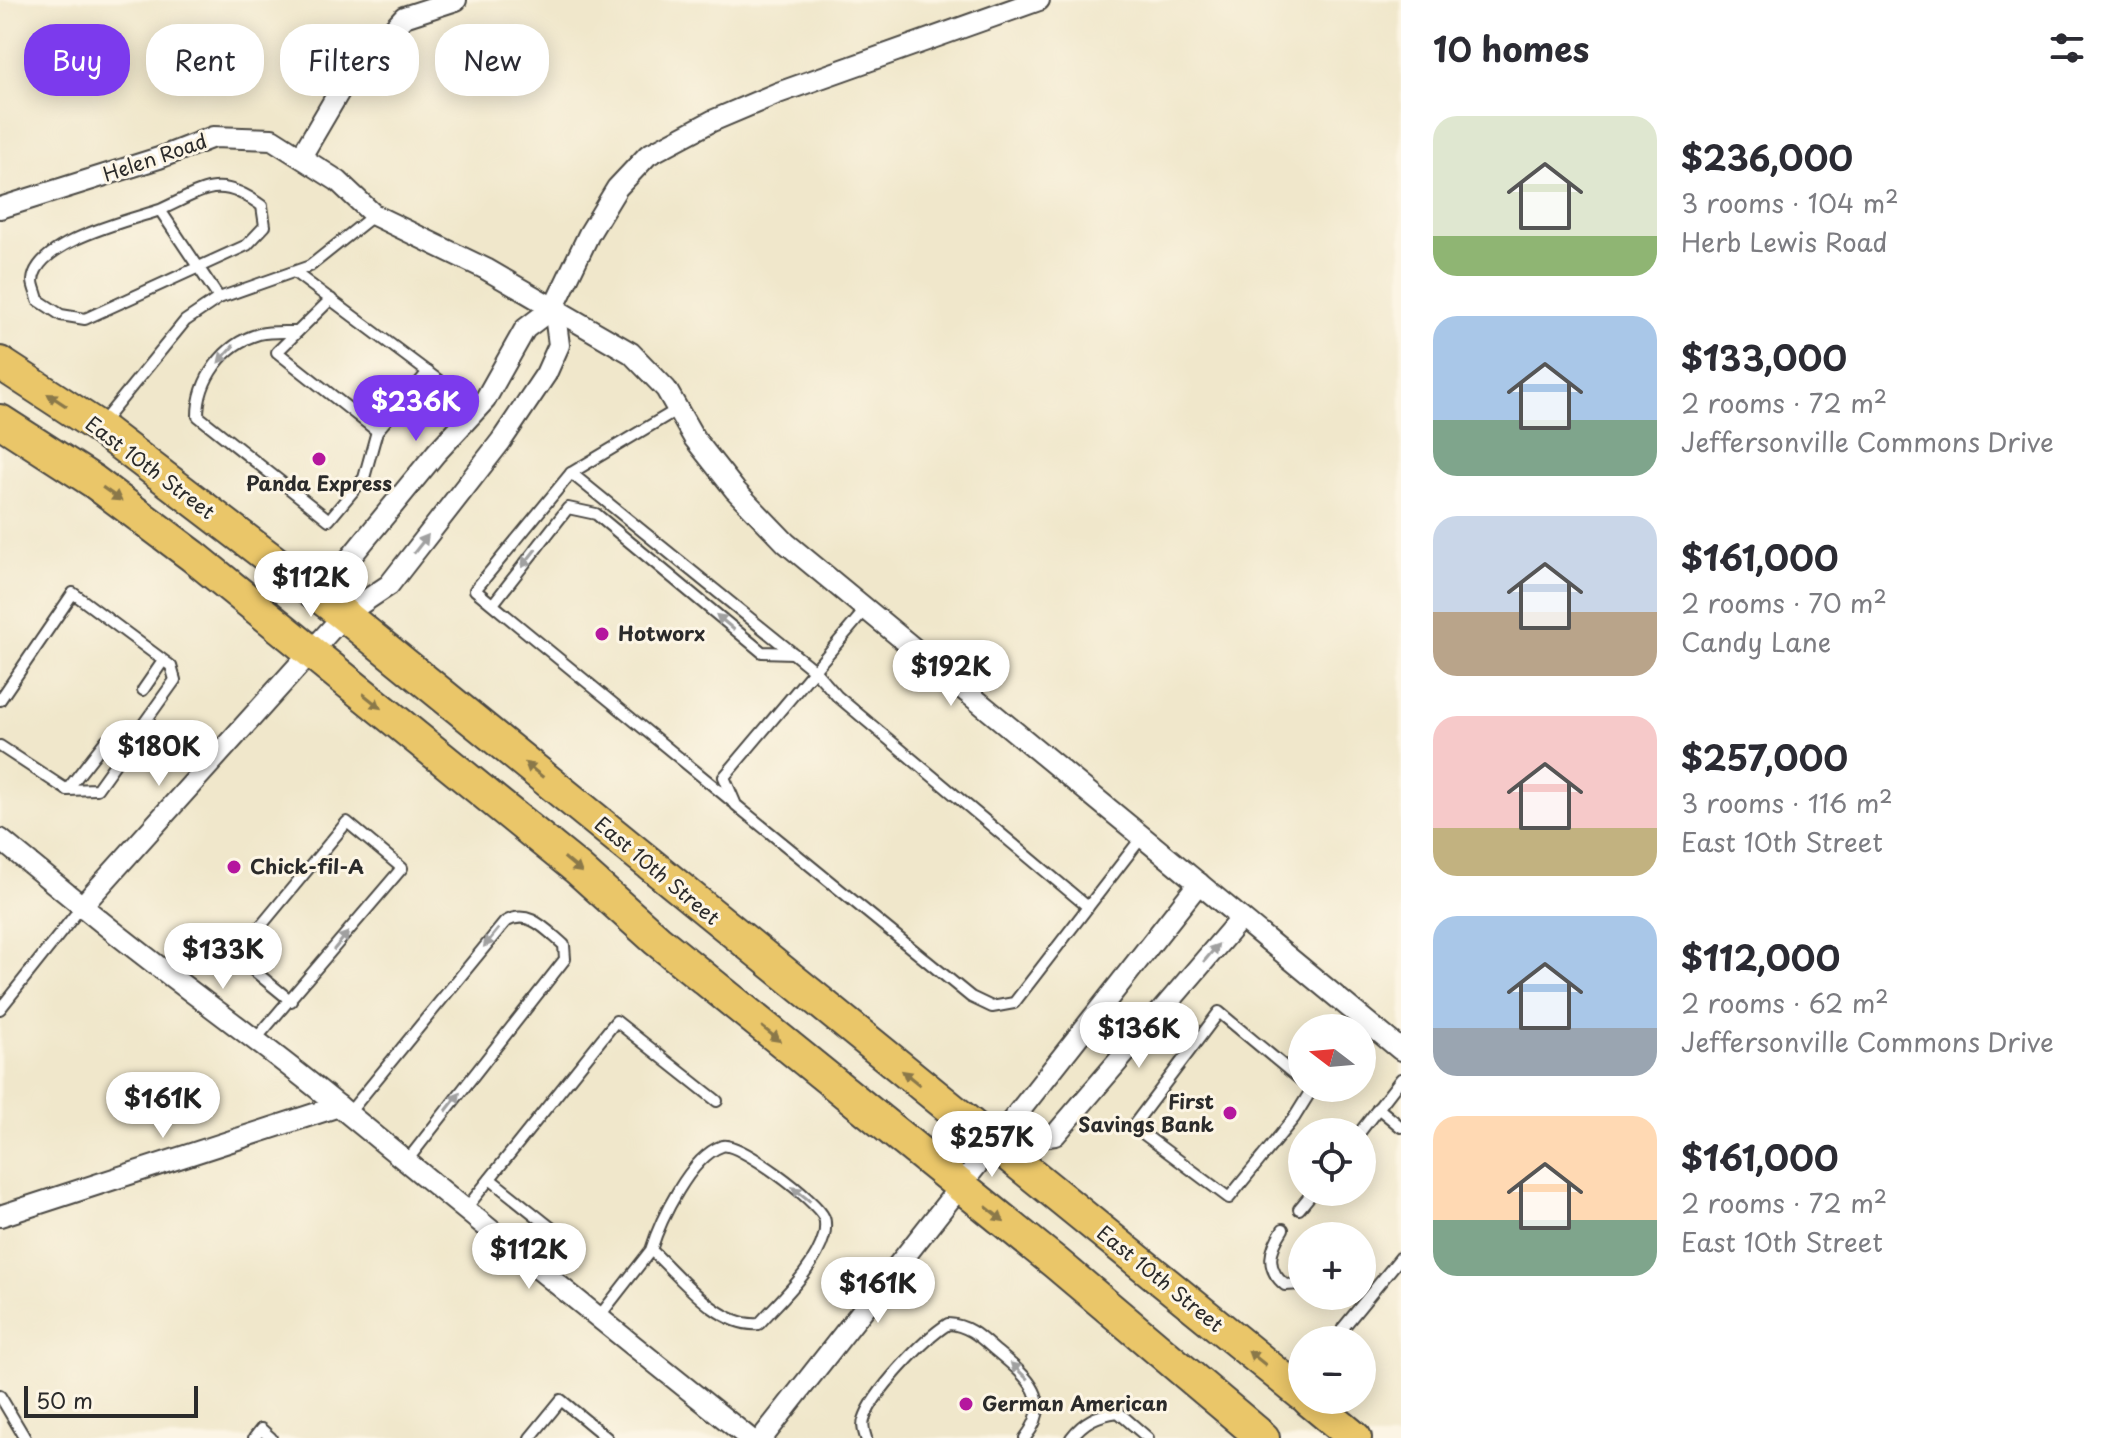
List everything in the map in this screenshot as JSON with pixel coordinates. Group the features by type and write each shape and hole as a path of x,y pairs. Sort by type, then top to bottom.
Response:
{"main road":[{"name":"East 10th Street","path":"0,363 98,427 344,615 1288,1383"},
{"path":"0,421 129,505 311,651 578,869 688,966 1263,1438"},
{"path":"1326,1414 1355,1438"}],"street":[{"path":"302,155 346,80 401,8 456,0"},
{"path":"344,615 350,558 436,453 477,409 525,329 554,307 589,234 617,188 648,155 712,121 778,93 1039,0"},
{"name":"Helen Road","path":"0,208 159,158 213,137 272,139 302,155 338,181 374,215 486,269 631,353 666,389 694,438 735,490 786,543 1241,918 1350,1014"},
{"path":"82,906 344,615 389,585 501,441 546,374 559,345 554,307"},
{"path":"0,839 344,1110 737,1434"},
{"path":"762,1438 958,1185 1199,883"},
{"path":"993,1144 1055,1135 1241,918"},
{"name":"Helen Road","path":"1376,1034 1401,1050"},
{"path":"0,1216 344,1110"}],"lane":[{"path":"214,186 243,192 262,206 265,226 247,245 85,319 61,315 38,300 33,281 39,266 70,241 160,210 214,186"},
{"path":"160,210 219,298"},
{"path":"98,427 185,321 219,298 310,266 374,215"},
{"path":"294,272 477,409"},
{"path":"331,299 277,352 377,431"},
{"path":"297,332 261,333 231,346 198,395 198,416 329,520 364,478 377,431 428,372"},
{"path":"678,409 571,473 475,590 971,997 992,1007 1014,1003 1142,837"},
{"path":"571,473 815,671 837,696 1088,907"},
{"path":"493,604 568,508 596,514 762,652 793,653"},
{"path":"0,700 73,593 171,666 175,680 97,789 67,790 0,746"},
{"path":"736,805 724,777 866,609"},
{"path":"143,690 163,661"},
{"path":"67,790 106,740"},
{"path":"254,1042 291,1001 402,868 347,822 236,956 291,1001"},
{"path":"0,1009 82,906"},
{"path":"344,1110 505,922 522,916 532,919 564,945 565,959 405,1163"},
{"path":"1288,1069 1219,1012 1133,1126 1229,1198 1304,1102"},
{"path":"464,1211 616,1021 717,1101"},
{"path":"1370,1118 1401,1079"},
{"path":"1378,1108 1401,1127"},
{"path":"598,1318 651,1250 666,1210 701,1163 719,1147 731,1145 753,1157 812,1203 824,1218 825,1234 814,1258 759,1324 746,1325 720,1313 651,1250"},
{"path":"490,1179 574,1246"},
{"path":"1283,1229 1272,1246 1270,1261 1275,1277 1288,1285"},
{"path":"1345,1326 1401,1257"},
{"path":"866,1438 863,1420 874,1402 922,1345 948,1324 970,1329 1018,1369 1032,1385 1039,1406 1037,1424 1025,1438"},
{"path":"0,1396 25,1438"},
{"path":"530,1438 561,1400 607,1438"},
{"path":"1071,1438 1080,1426 1098,1415 1118,1412 1148,1438"},
{"path":"254,1438 261,1429 271,1438"}],"place":[{"name":"Panda Express","path":"319,459"},
{"name":"Hotworx","path":"602,634"},
{"name":"Chick-fil-A","path":"234,867"},
{"name":"First Savings Bank","path":"1230,1113"},
{"name":"German American","path":"966,1404"}]}
